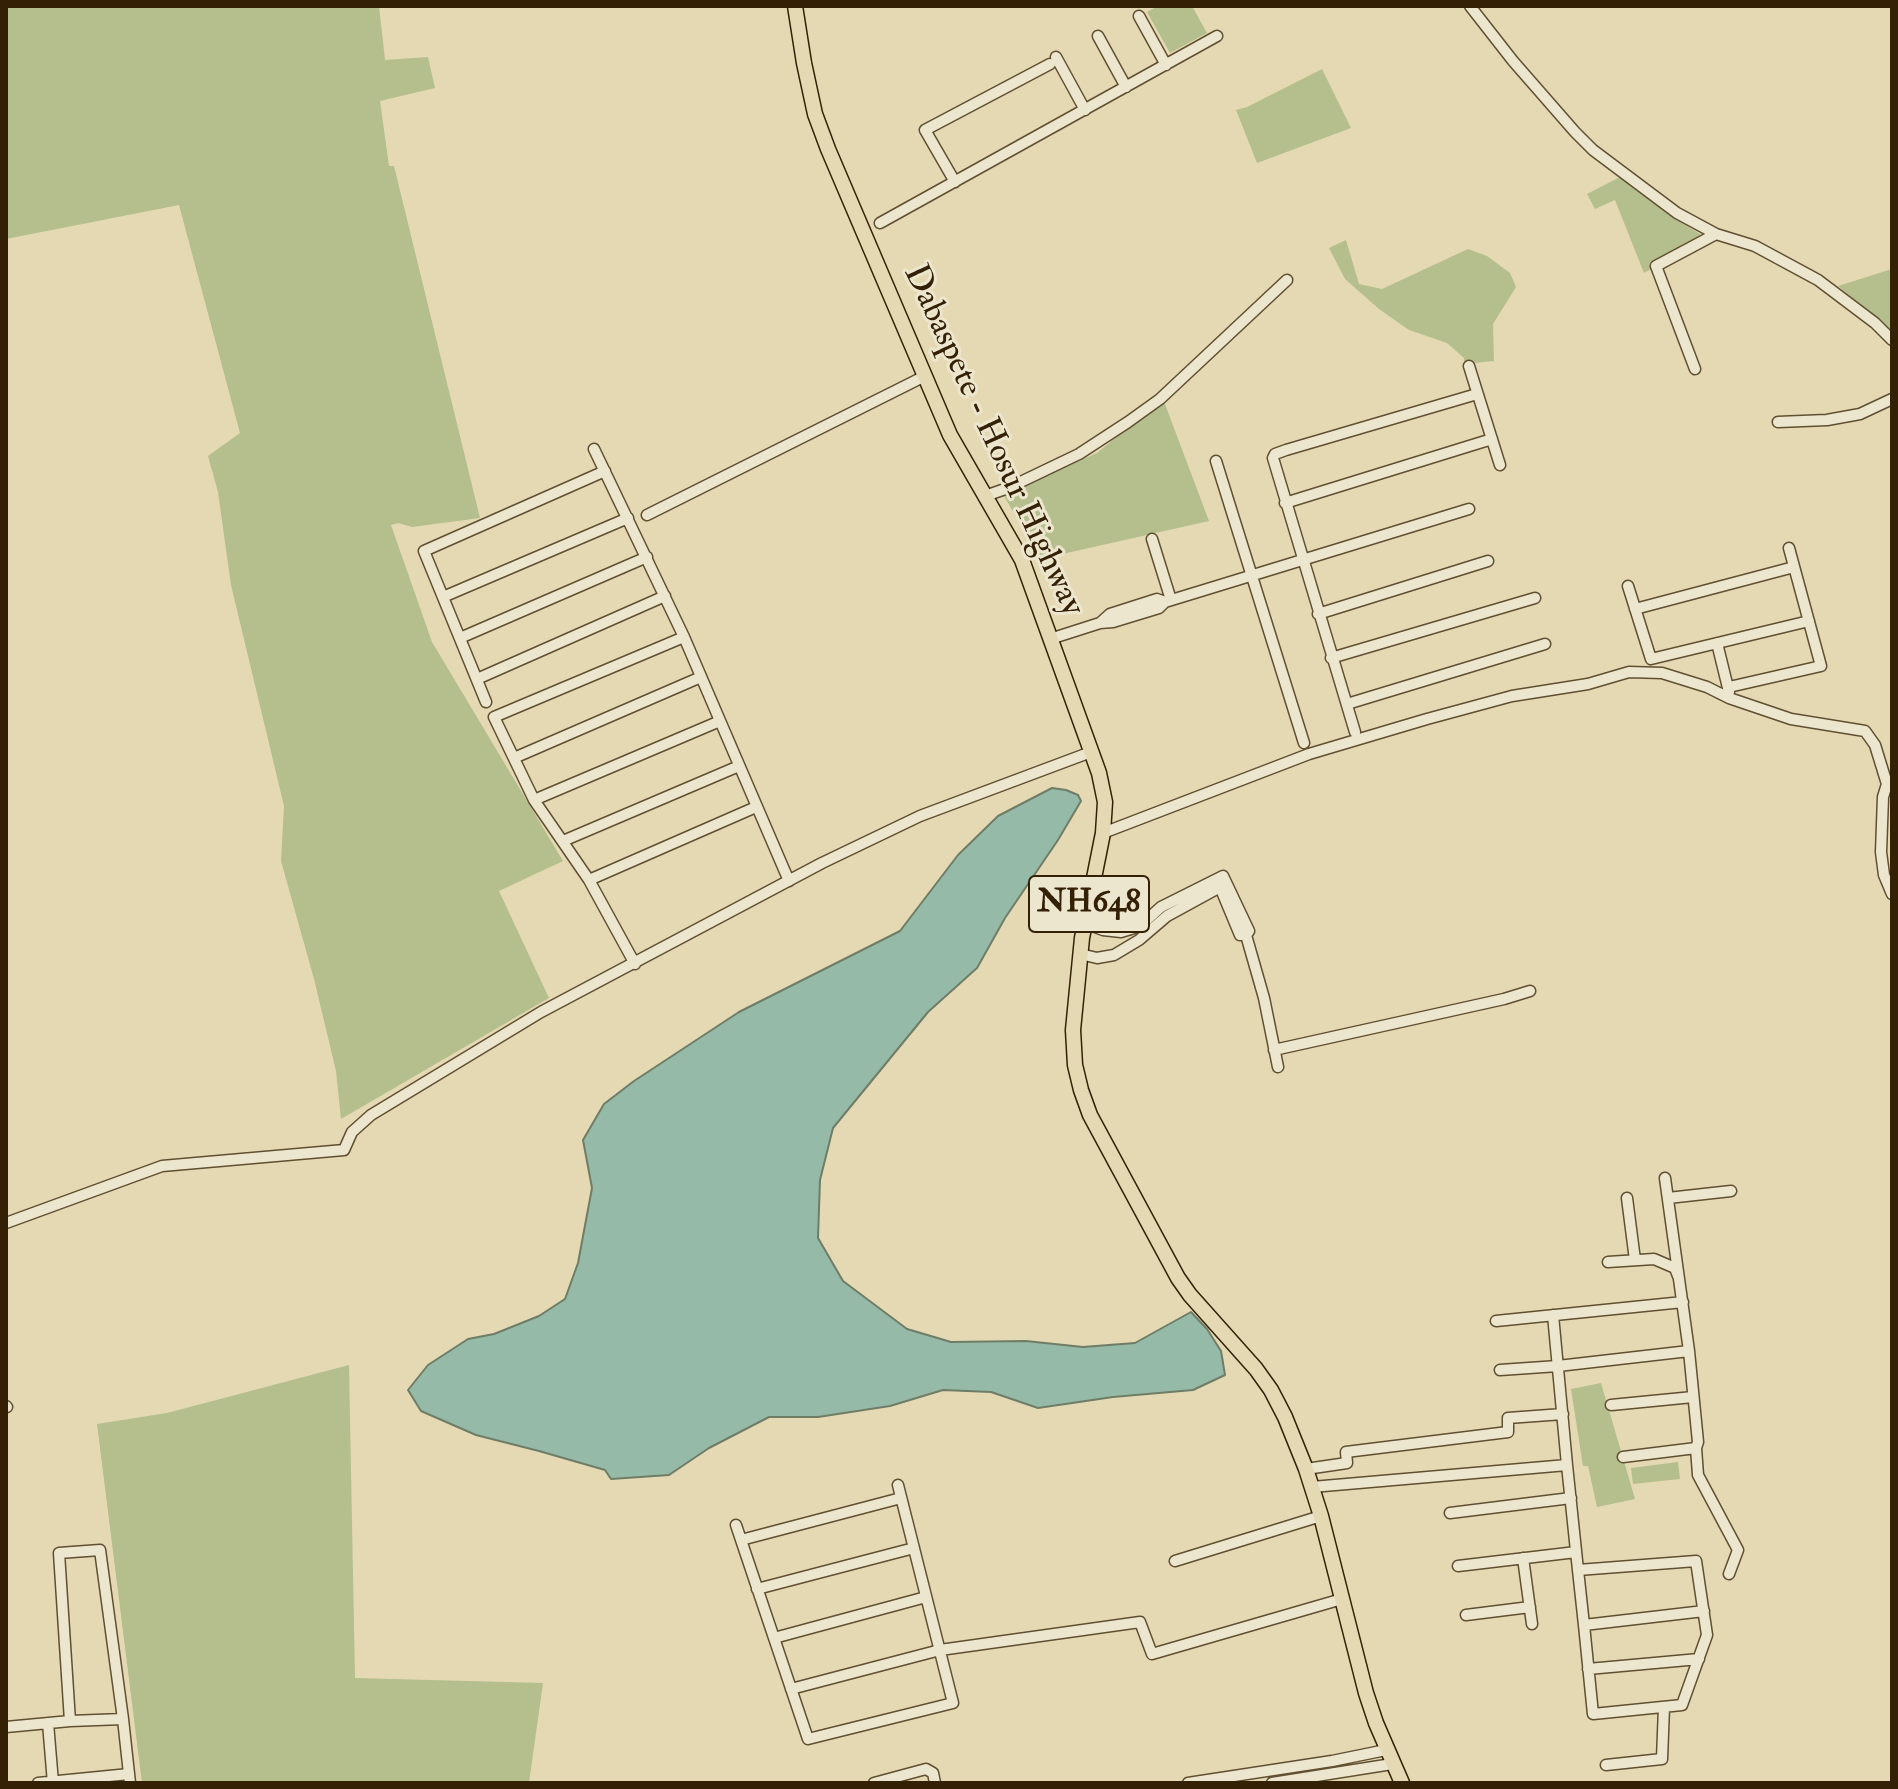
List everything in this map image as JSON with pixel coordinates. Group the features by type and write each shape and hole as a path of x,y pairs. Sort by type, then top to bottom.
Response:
{"highway":[{"name":"Dabaspete - Hosur Highway","path":"795,6 815,114 828,149 950,435 1022,560 1099,773 1105,802 1103,833 1080,954 1073,1030 1075,1065 1081,1090 1090,1115 1178,1278 1256,1369 1285,1417 1321,1516 1366,1693 1389,1757 1402,1783"}],"street":[{"path":"1470,6 1513,61 1593,150 1677,213 1716,234 1755,246 1818,280 1875,323 1892,340"},
{"path":"1139,16 1166,65"},
{"path":"1098,36 1126,87"},
{"path":"880,223 1217,36"},
{"path":"955,182 925,130 1053,60 1085,110"},
{"path":"1695,369 1656,266 1716,234"},
{"path":"985,496 1079,454 1128,422 1160,399 1287,280"},
{"path":"1469,366 1500,465"},
{"path":"647,515 925,376"},
{"path":"1355,732 1273,458 1275,454 1477,394"},
{"path":"1778,422 1827,420 1860,414 1892,399"},
{"path":"1285,503 1492,439"},
{"path":"594,449 684,637 789,881"},
{"path":"1216,461 1304,743"},
{"path":"486,702 424,551 605,471"},
{"path":"1050,639 1159,608 1168,601 1469,509"},
{"path":"443,597 628,518"},
{"path":"1152,539 1168,601"},
{"path":"1729,692 1821,666 1789,548"},
{"path":"460,638 647,557"},
{"path":"1318,614 1488,561"},
{"path":"1635,609 1794,567"},
{"path":"1628,586 1651,659 1809,621"},
{"path":"477,679 665,596"},
{"path":"1331,658 1535,598"},
{"path":"635,964 589,880 534,800 494,717 684,637"},
{"path":"1717,643 1729,692"},
{"path":"1347,704 1545,644"},
{"path":"1103,833 1309,754 1427,719 1512,696 1588,684 1629,672 1662,673 1729,692 1791,719 1865,731 1875,745 1890,784 1883,797 1881,852 1884,875 1892,894"},
{"path":"514,758 701,677"},
{"path":"534,800 720,721"},
{"path":"6,1223 162,1166 344,1150 352,1132 371,1115 541,1012 789,881 920,816 1091,752"},
{"path":"563,841 739,766"},
{"path":"589,880 756,807"},
{"path":"1085,923 1103,930 1121,932 1131,929 1141,925 1161,907 1223,876 1249,931 1246,935 1264,998 1278,1067"},
{"path":"1080,954 1097,958 1114,955 1167,916 1220,887 1240,935 1246,935"},
{"path":"1274,1050 1530,991"},
{"path":"1665,1178 1689,1351 1698,1475 1738,1550 1729,1574"},
{"path":"1668,1198 1731,1191"},
{"path":"1627,1198 1635,1260"},
{"path":"1608,1262 1654,1259 1675,1268 1680,1281"},
{"path":"1496,1321 1683,1302"},
{"path":"1553,1315 1567,1465 1593,1714 1682,1705 1707,1635 1696,1561 1578,1570"},
{"path":"1500,1370 1689,1351"},
{"path":"1611,1405 1693,1397"},
{"path":"1306,1469 1347,1463 1346,1452 1508,1432 1508,1418 1563,1414"},
{"path":"1623,1457 1696,1448"},
{"path":"1312,1487 1567,1465"},
{"path":"736,1525 808,1739 953,1703 898,1485"},
{"path":"741,1540 901,1498"},
{"path":"1450,1513 1571,1498"},
{"path":"1175,1561 1321,1516"},
{"path":"757,1589 914,1548"},
{"path":"38,1783 129,1779 100,1550 59,1553 70,1721"},
{"path":"1458,1566 1576,1552"},
{"path":"1523,1558 1532,1624"},
{"path":"774,1638 926,1597"},
{"path":"791,1689 940,1650 1140,1622 1152,1654 1342,1599"},
{"path":"1466,1615 1530,1607"},
{"path":"1584,1625 1704,1611"},
{"path":"1588,1669 1699,1659"},
{"path":"1606,1765 1662,1759 1664,1707"},
{"path":"6,1727 123,1719"},
{"path":"48,1723 53,1782"},
{"path":"1188,1783 1332,1761 1389,1757"},
{"path":"1272,1783 1389,1757"},
{"path":"874,1783 926,1769 933,1773 935,1783"}],"shaded area":[{"path":"6,6 379,6 385,60 428,57 435,88 380,101 389,166 394,166 480,518 412,527 398,523 391,525 432,642 563,861 499,891 549,998 341,1119 336,1071 281,861 284,806 231,585 218,492 208,456 240,433 179,205 6,239"},
{"path":"1158,6 1192,6 1207,33 1170,53 1147,12"},
{"path":"1322,69 1351,128 1257,163 1236,110"},
{"path":"1620,177 1701,237 1650,263 1651,269 1644,273 1615,200 1595,209 1587,194"},
{"path":"1346,240 1359,284 1382,289 1468,249 1487,256 1510,273 1516,287 1493,324 1494,361 1465,364 1464,358 1447,343 1409,330 1379,309 1345,279 1329,248"},
{"path":"1892,269 1892,331 1838,286"},
{"path":"1163,399 1209,521 1040,559 1003,494 1097,453"},
{"path":"1052,788 1078,795 1081,801 1005,918 977,968 928,1012 833,1128 820,1180 818,1238 843,1281 907,1329 951,1342 1026,1341 1083,1347 1135,1343 1191,1312 1221,1351 1225,1375 1193,1390 1038,1408 991,1392 943,1390 890,1406 818,1417 769,1417 709,1448 669,1475 611,1479 605,1470 476,1435 421,1411 408,1390 428,1365 468,1339 494,1334 539,1316 565,1299 578,1263 592,1188 583,1140 604,1104 739,1012 900,931 958,855 998,816"},
{"path":"349,1365 355,1678 543,1683 529,1783 142,1783 97,1424 167,1413"},
{"path":"1601,1383 1635,1499 1597,1507 1588,1466 1583,1466 1571,1389"},
{"path":"1678,1462 1680,1479 1633,1484 1631,1468"}]}
